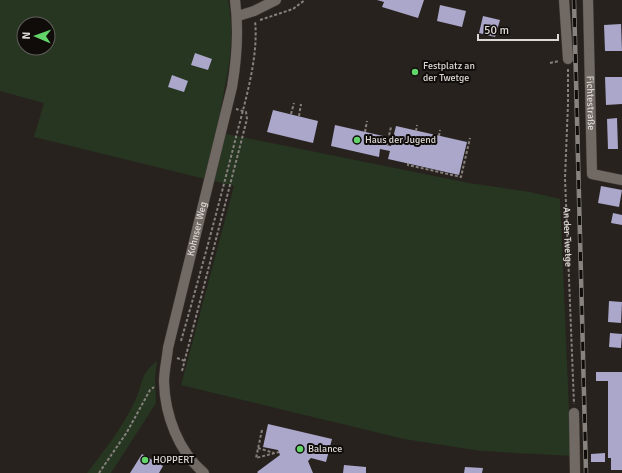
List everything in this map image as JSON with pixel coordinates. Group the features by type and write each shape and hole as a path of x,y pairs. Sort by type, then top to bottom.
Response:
{"street":[{"name":"Kohnser Weg","path":"204,473 197,467 181,446 165,400 164,380 168,348 228,107 237,62 238,16 235,0"},
{"path":"238,16 254,11 276,0"},
{"path":"564,0 568,59"},
{"name":"Fichtestraße","path":"588,0 592,174 622,180"},
{"path":"574,413 575,473"}],"path":[{"path":"255,22 293,8 305,0"},
{"path":"180,346 209,243 242,110 253,57 255,22 254,11"},
{"name":"An der Twetge","path":"568,59 565,178 574,413"},
{"path":"291,114 294,103"},
{"path":"299,116 301,104"},
{"path":"182,371 247,119 246,112 228,107"},
{"path":"365,132 367,121"},
{"path":"416,131 417,125"},
{"path":"387,145 391,127"},
{"path":"439,136 440,130"},
{"path":"408,163 408,165 461,177 470,138"},
{"path":"176,364 179,352"},
{"path":"178,358 184,360"},
{"path":"99,473 127,432 150,390 164,380"},
{"path":"262,430 256,458 279,452"},
{"path":"258,448 276,453"}],"green space":[{"path":"0,0 228,0 231,17 230,51 217,132 469,183 530,192 560,199 571,456 481,451 404,439 181,385 234,186 34,137 44,103 0,91"},
{"path":"157,361 155,378 156,403 111,473 87,473 124,421 137,396 144,376 151,366"}],"building":[{"path":"377,0 424,0 418,18 382,7 384,2"},
{"path":"440,5 466,11 462,27 437,21"},
{"path":"483,16 500,20 495,37 479,33"},
{"path":"621,24 622,51 605,51 604,25"},
{"path":"195,53 212,59 208,70 191,65"},
{"path":"172,75 188,81 184,92 168,87"},
{"path":"605,77 622,77 622,104 606,105"},
{"path":"273,110 318,121 313,143 267,132"},
{"path":"617,118 618,149 608,149 607,119"},
{"path":"335,125 383,136 382,144 391,146 396,126 467,142 459,175 388,159 390,151 380,149 379,157 331,146"},
{"path":"601,186 622,190 619,207 598,203"},
{"path":"613,213 622,215 622,225 611,223"},
{"path":"609,301 622,302 621,323 608,322"},
{"path":"610,333 622,334 621,348 609,347"},
{"path":"596,372 622,372 622,470 611,470 611,458 608,458 608,381 596,381"},
{"name":"Balance","path":"268,424 332,439 326,462 311,458 308,461 313,473 258,473 257,472 280,455 278,450 263,447"},
{"path":"605,453 605,462 591,462 591,454"},
{"name":"HOPPERT","path":"142,454 163,466 159,473 130,473"},
{"path":"344,465 366,467 366,473 343,473"},
{"path":"465,467 483,468 482,473 464,473"}],"railway":[{"path":"574,0 586,473"}],"place":[{"name":"Festplatz an der Twetge","path":"415,72"},
{"name":"Haus der Jugend","path":"357,140"},
{"name":"Balance","path":"300,449"},
{"name":"HOPPERT","path":"145,460"}]}
